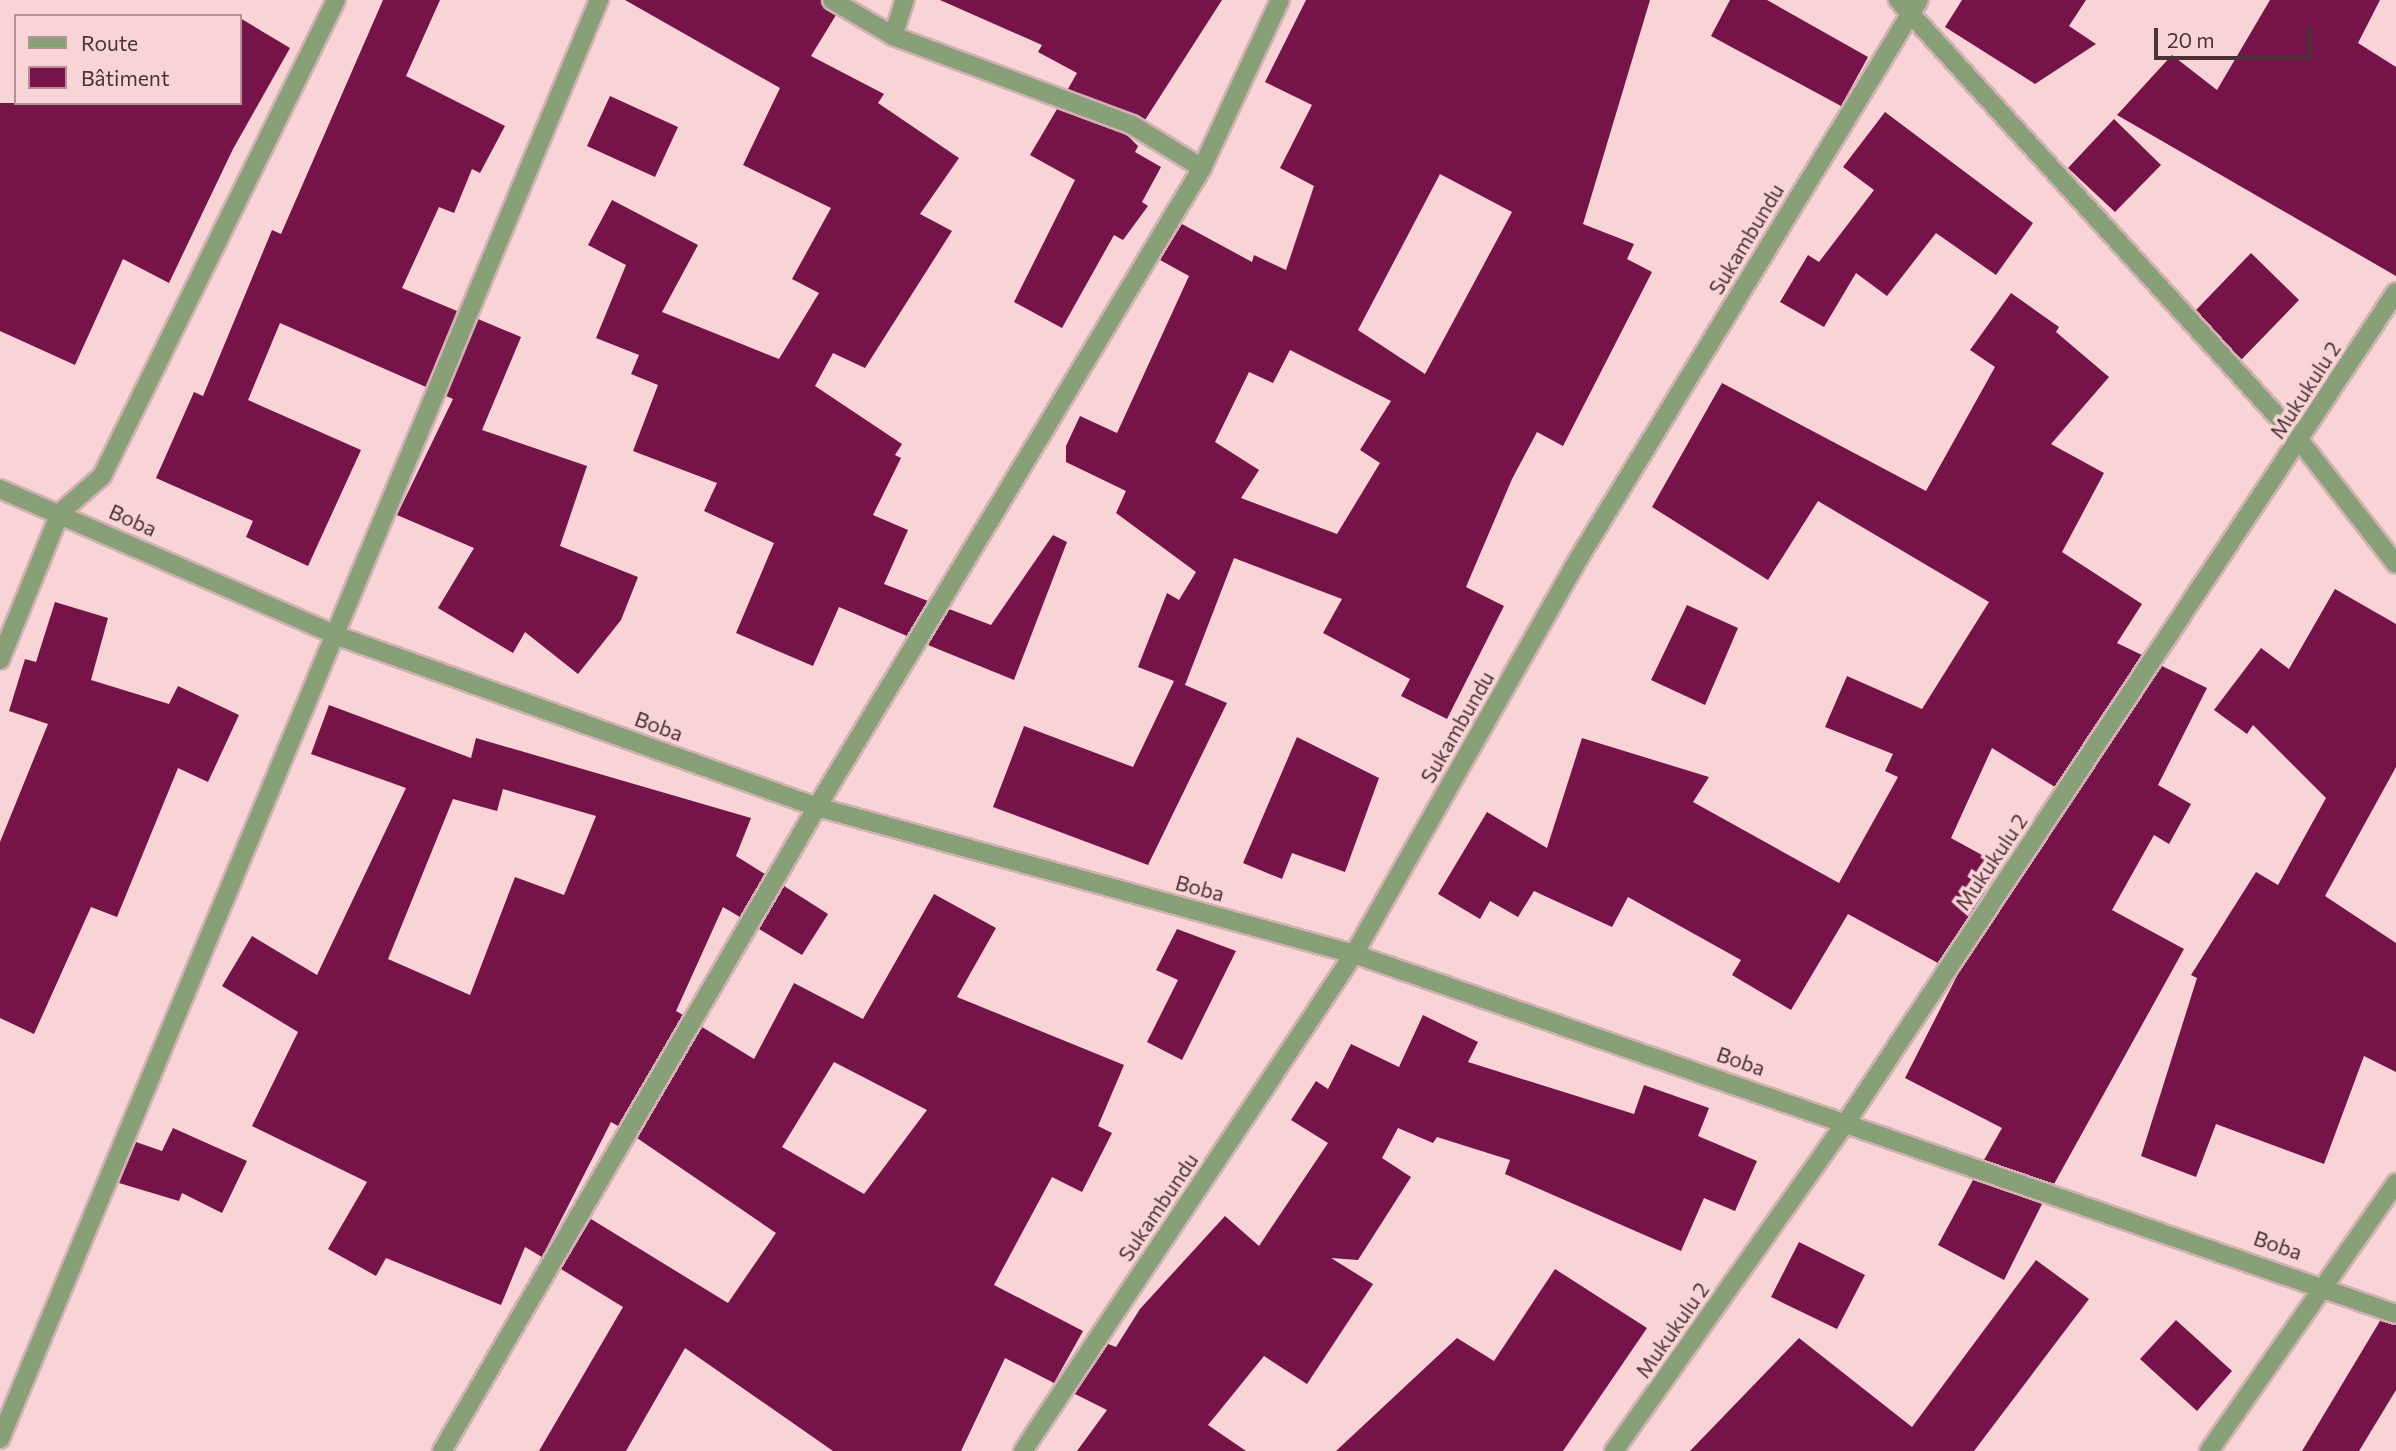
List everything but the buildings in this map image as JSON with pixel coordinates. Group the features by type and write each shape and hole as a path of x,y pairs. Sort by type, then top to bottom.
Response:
{"street":[{"path":"0,660 60,513 102,476 336,0"},
{"path":"0,1439 600,0"},
{"path":"832,0 892,36 1132,125 1202,167"},
{"path":"892,36 905,0"},
{"path":"442,1451 817,807 1202,167 1280,0"},
{"path":"1909,4 2299,440 2396,564"},
{"name":"Sukambundu","path":"1023,1451 1354,954 1579,558 1909,4"},
{"name":"Mukukulu 2","path":"1614,1451 1847,1121 2396,292"},
{"name":"Boba","path":"0,489 335,635 817,807 1354,954 2326,1285 2396,1314"},
{"path":"2209,1451 2396,1183"}]}
